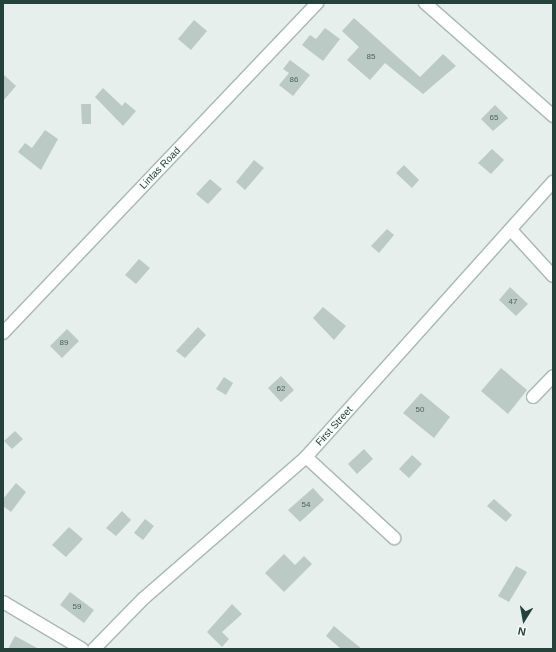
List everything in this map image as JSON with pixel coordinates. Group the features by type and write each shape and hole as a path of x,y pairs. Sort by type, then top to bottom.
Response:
{"street":[{"name":"Lintas Road","path":"3,333 317,3"},
{"path":"425,3 553,116"},
{"name":"First Street","path":"94,649 144,598 306,457 553,182"},
{"path":"511,230 553,276"},
{"path":"533,397 553,376"},
{"path":"306,457 394,538"},
{"path":"3,602 82,649"}],"building":[{"path":"354,18 420,77 443,54 456,66 423,94 385,63 370,80 347,60 359,47 342,31"},
{"path":"194,20 207,31 191,50 178,39"},
{"path":"325,28 340,39 323,61 302,45 310,35 316,39"},
{"path":"290,60 310,75 293,96 279,85 289,73 283,69"},
{"path":"3,74 16,86 3,101"},
{"path":"103,88 122,106 125,102 136,111 123,126 95,97"},
{"path":"81,104 91,104 91,124 82,124"},
{"path":"495,105 508,118 493,131 481,119"},
{"path":"45,130 58,139 41,170 18,152 25,143 32,148"},
{"path":"492,149 504,160 491,174 478,163"},
{"path":"254,160 264,168 245,190 236,182"},
{"path":"404,165 419,180 412,188 396,173"},
{"path":"210,179 222,189 208,204 196,194"},
{"path":"387,229 394,235 379,253 371,246"},
{"path":"139,259 150,268 136,284 125,275"},
{"path":"510,287 528,304 516,316 499,300"},
{"path":"323,307 346,326 334,340 313,318"},
{"path":"198,327 206,335 185,358 176,351"},
{"path":"67,329 79,341 62,358 50,346"},
{"path":"501,368 527,390 508,414 481,391"},
{"path":"281,376 294,390 281,402 268,388"},
{"path":"224,377 233,383 226,395 216,389"},
{"path":"421,393 450,417 434,438 403,413"},
{"path":"15,431 23,439 12,449 4,441"},
{"path":"364,449 373,459 357,474 348,464"},
{"path":"412,455 422,464 409,478 399,469"},
{"path":"16,483 26,492 11,512 3,506 3,499"},
{"path":"313,488 324,500 300,522 288,510"},
{"path":"494,499 512,515 506,522 487,506"},
{"path":"122,511 131,520 116,536 106,528"},
{"path":"145,519 154,526 143,540 134,533"},
{"path":"69,527 83,539 66,557 52,545"},
{"path":"284,554 295,565 304,556 312,564 284,592 265,573"},
{"path":"516,566 527,572 509,602 498,596"},
{"path":"70,592 94,610 84,623 60,605"},
{"path":"232,604 242,614 222,632 229,639 222,647 207,632"},
{"path":"334,626 362,649 341,649 326,636"},
{"path":"15,636 39,649 8,649"}]}
